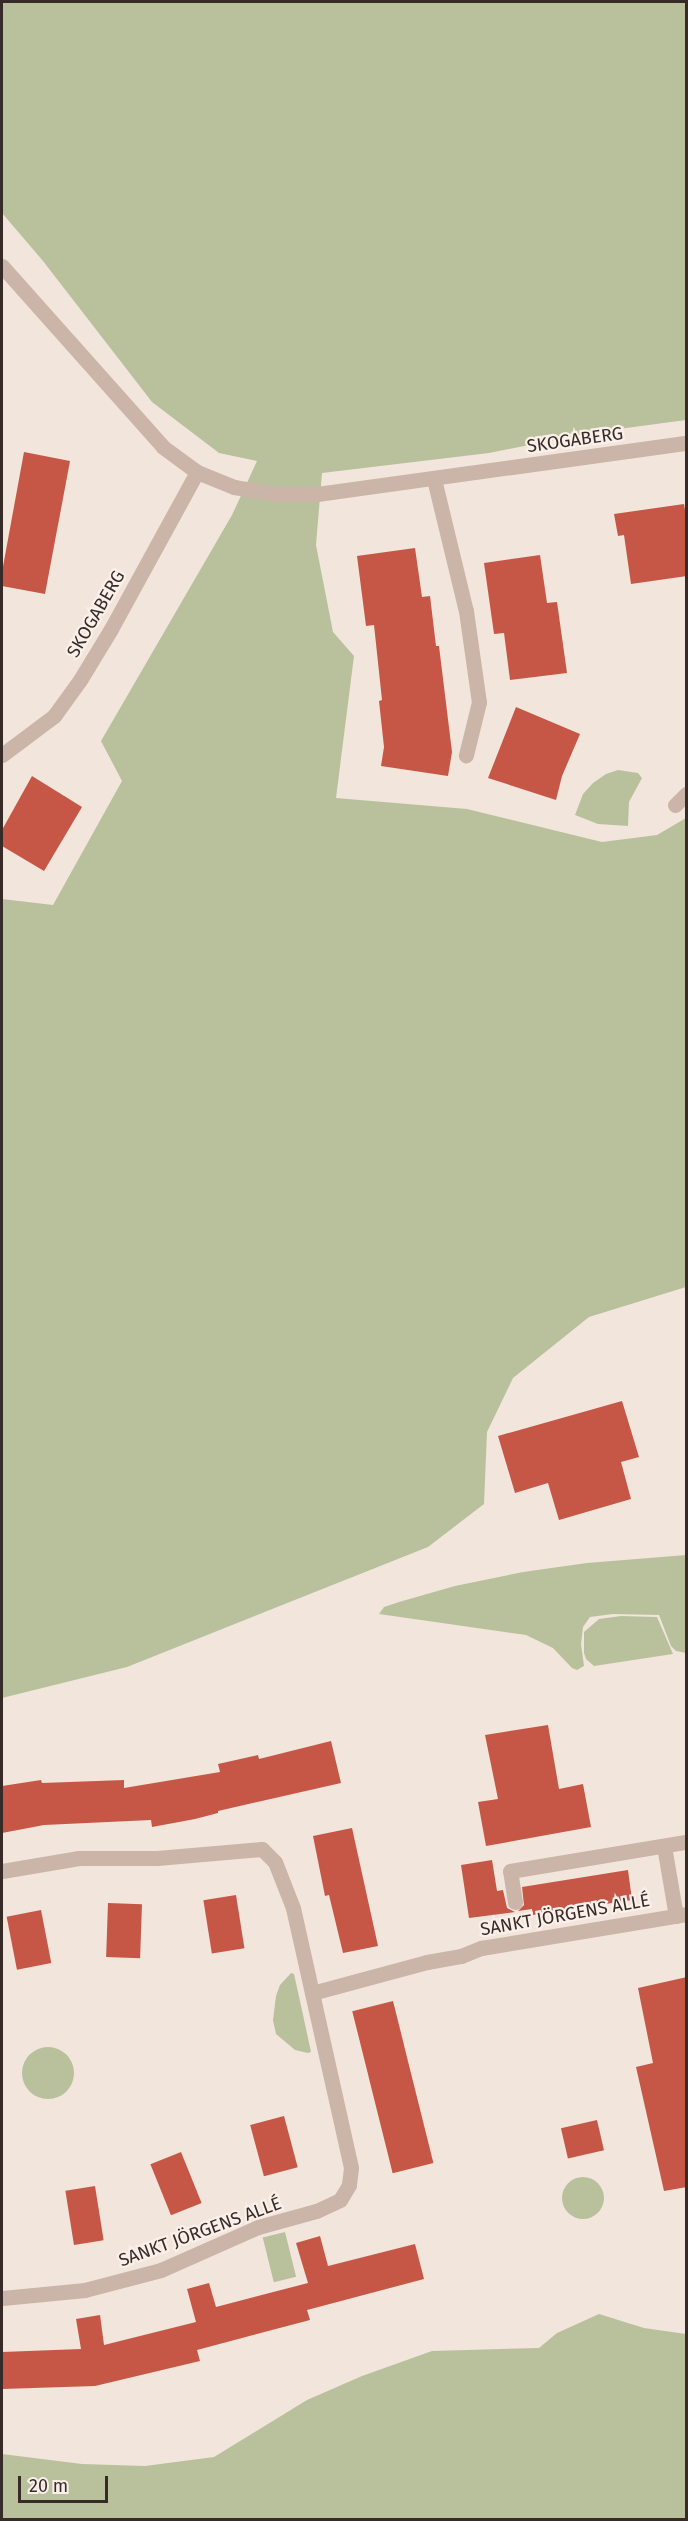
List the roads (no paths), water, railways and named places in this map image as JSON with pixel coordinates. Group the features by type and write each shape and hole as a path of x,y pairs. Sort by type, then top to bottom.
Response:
{"street":[{"name":"SKOGABERG","path":"2,266 163,447 197,472 234,487 277,494 317,494 687,443"},
{"name":"SKOGABERG","path":"2,755 54,716 80,680 111,629 197,472"},
{"path":"434,479 466,611 478,702 466,755"},
{"path":"675,805 687,794"},
{"path":"515,1902 510,1871 687,1842"},
{"path":"664,1846 681,1915"},
{"name":"SANKT JÖRGENS ALLÉ","path":"2,1871 79,1858 157,1858 262,1849 275,1862 293,1908 351,2168 349,2185 340,2200 316,2211 258,2227 138,2278 86,2290 2,2298"},
{"name":"SANKT JÖRGENS ALLÉ","path":"312,1993 427,1962 461,1956 481,1948 681,1915"}]}
